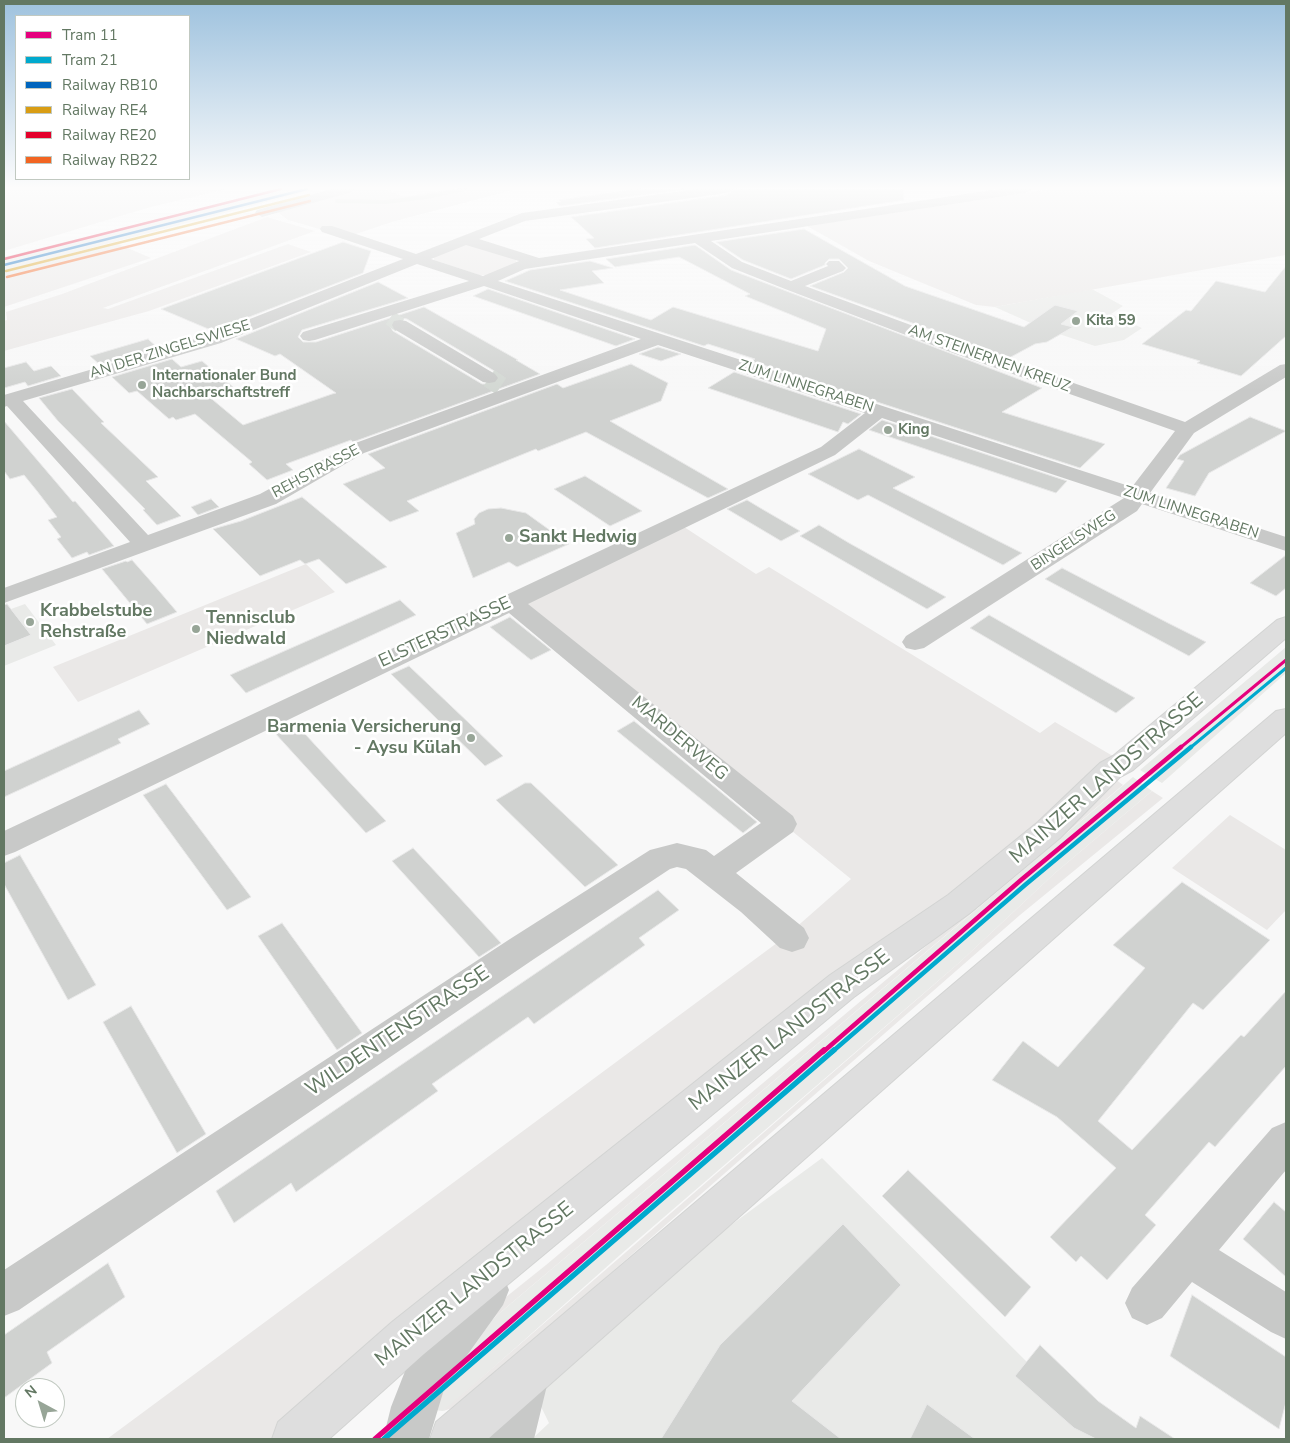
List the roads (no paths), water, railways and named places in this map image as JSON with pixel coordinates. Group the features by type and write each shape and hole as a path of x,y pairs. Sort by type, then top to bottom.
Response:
{"main road":[{"name":"MAINZER LANDSTRASSE","path":"295,1439 366,1374 842,986 959,904 1049,830 1110,770 1123,763 1286,625"},
{"path":"453,1439 1286,718"}],"street":[{"name":"ZUM LINNEGRABEN","path":"410,256 1286,544"},
{"name":"AN DER ZINGELSWIESE","path":"7,400 215,339 425,256"},
{"path":"519,256 537,262"},
{"path":"309,336 391,319 522,265 577,256"},
{"name":"AM STEINERNEN KREUZ","path":"724,256 737,265 959,349 1187,429"},
{"path":"792,286 838,268 834,264"},
{"path":"391,319 501,386"},
{"name":"REHSTRASSE","path":"4,596 268,499 357,449 501,386 658,339"},
{"name":"BINGELSWEG","path":"915,642 1129,506 1187,429 1286,368"},
{"path":"7,400 144,544"},
{"name":"ELSTERSTRASSE","path":"4,844 828,451 879,411"},
{"name":"MARDERWEG","path":"510,602 782,824 714,873"},
{"name":"WILDENTENSTRASSE","path":"4,1295 522,949 661,859 677,855 696,859 792,938"},
{"path":"1147,1303 1286,1141"},
{"path":"406,1439 414,1407 427,1372 519,1249"},
{"path":"1188,1255 1286,1317"},
{"path":"511,1439 526,1376"}],"tunnel":[{"path":"390,318 400,325"},
{"path":"489,378 501,386"}],"tram line":[{"name":"11","path":"375,1439 1021,880 1286,660"},
{"name":"21","path":"384,1439 1025,885 1286,668"}],"rail line":[{"name":"RE20","path":"4,259 15,256"},
{"name":"RB10","path":"4,265 39,256"},
{"name":"RE4","path":"6,271 64,256"},
{"name":"RB22","path":"7,277 89,256"}],"place":[{"name":"Kita 59","path":"1076,321"},
{"name":"Internationaler Bund Nachbarschaftstreff","path":"142,385"},
{"name":"King","path":"888,430"},
{"name":"Sankt Hedwig","path":"509,538"},
{"name":"Krabbelstube Rehstraße","path":"30,622"},
{"name":"Tennisclub Niedwald","path":"196,629"},
{"name":"Barmenia Versicherung - Aysu Külah","path":"471,738"}]}
